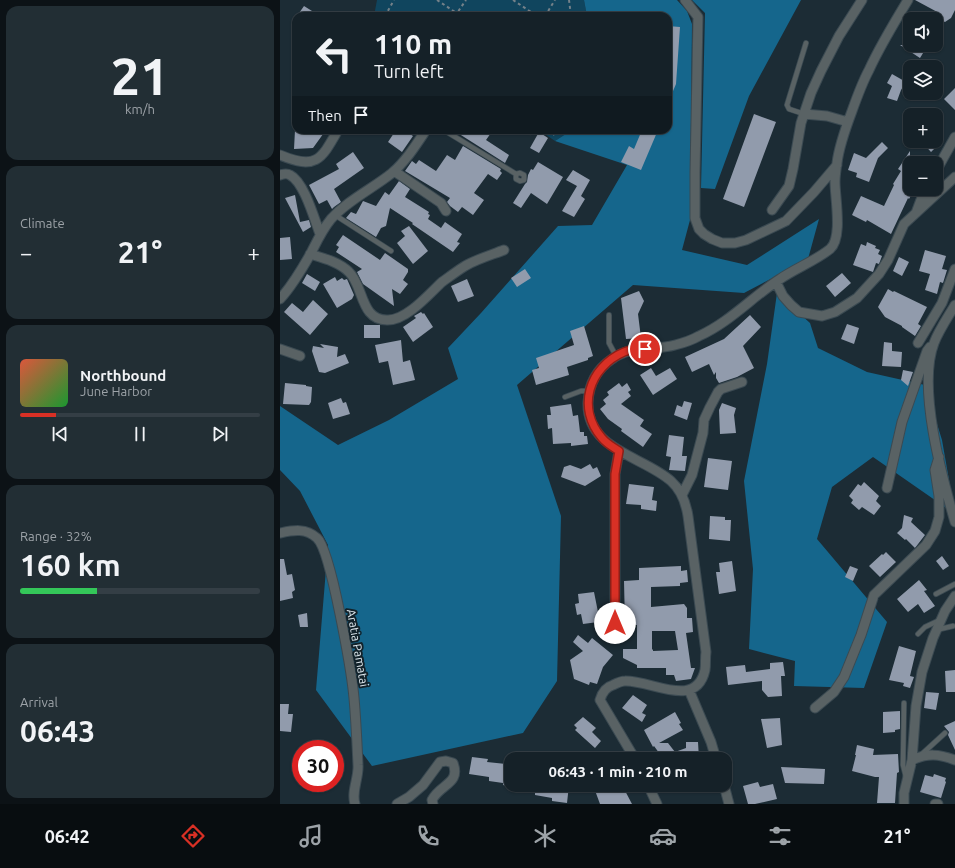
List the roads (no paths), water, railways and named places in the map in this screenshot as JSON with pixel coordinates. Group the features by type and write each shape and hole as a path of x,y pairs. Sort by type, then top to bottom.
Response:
{"street":[{"path":"685,0 698,17 695,173 696,218 699,229 712,239 722,243 735,243 746,240 786,221 837,165"},
{"path":"772,210 789,186 804,114 811,94 839,36 862,0"},
{"path":"631,752 600,700 602,693 610,686 624,681 640,682 678,691 689,690 696,687 702,678 705,669 706,652 687,506 682,496 670,480 619,451 602,439 590,418 588,404 594,379 607,362 616,356 631,350 675,346 700,336 730,319 776,282 822,255 832,247 837,232 835,183 837,165 848,122 869,68 908,0"},
{"path":"804,114 827,116 848,122"},
{"path":"280,155 300,161 316,160 327,150 336,134"},
{"path":"280,299 310,254 320,234 335,215 351,201 394,170 406,159 423,134"},
{"path":"943,158 955,137"},
{"path":"394,170 441,203 446,211"},
{"path":"280,175 287,174 296,179 307,201 320,234"},
{"path":"776,282 783,296 799,312 822,316 835,312 858,298 879,274 888,260 904,224 954,180"},
{"path":"916,214 923,196"},
{"path":"310,254 330,261 350,273 370,313 382,320 390,320 399,318 411,310 444,281 466,266 504,250"},
{"path":"918,343 942,303 955,269"},
{"path":"887,488 902,422 926,350 934,343 955,305"},
{"path":"934,343 928,382 929,404 939,457 955,522"},
{"path":"280,349 300,356"},
{"path":"682,496 692,475 703,433 704,420 710,407 721,389 742,382"},
{"path":"615,638 615,474 619,451"},
{"path":"815,708 834,692 844,677 861,635 874,595 926,545 935,531 939,517 939,496 935,470 939,457"},
{"name":"Aratia Pamatai","path":"280,533 295,530 306,531 318,538 324,549 335,590 354,697 358,768 353,794 355,804"},
{"path":"904,804 907,781 916,758 918,691 927,656 936,632 955,596"},
{"path":"689,690 714,752"},
{"path":"916,758 931,754 955,760"},
{"path":"397,804 423,786 440,762 446,761 453,763 456,771 455,777 434,795 432,800 433,804"},
{"path":"651,792 657,804"},
{"path":"726,792 729,804"}],"lane":[{"path":"804,114 789,109 788,105 806,43"},
{"path":"451,134 516,174"},
{"path":"335,215 391,251"},
{"path":"608,315 609,343 616,356"},
{"path":"565,398 581,391 590,391"},
{"path":"936,594 955,584"},
{"path":"918,634 925,627 942,619"},
{"path":"936,632 953,626"},
{"path":"904,703 903,765 907,781"},
{"path":"916,758 945,733"}]}
